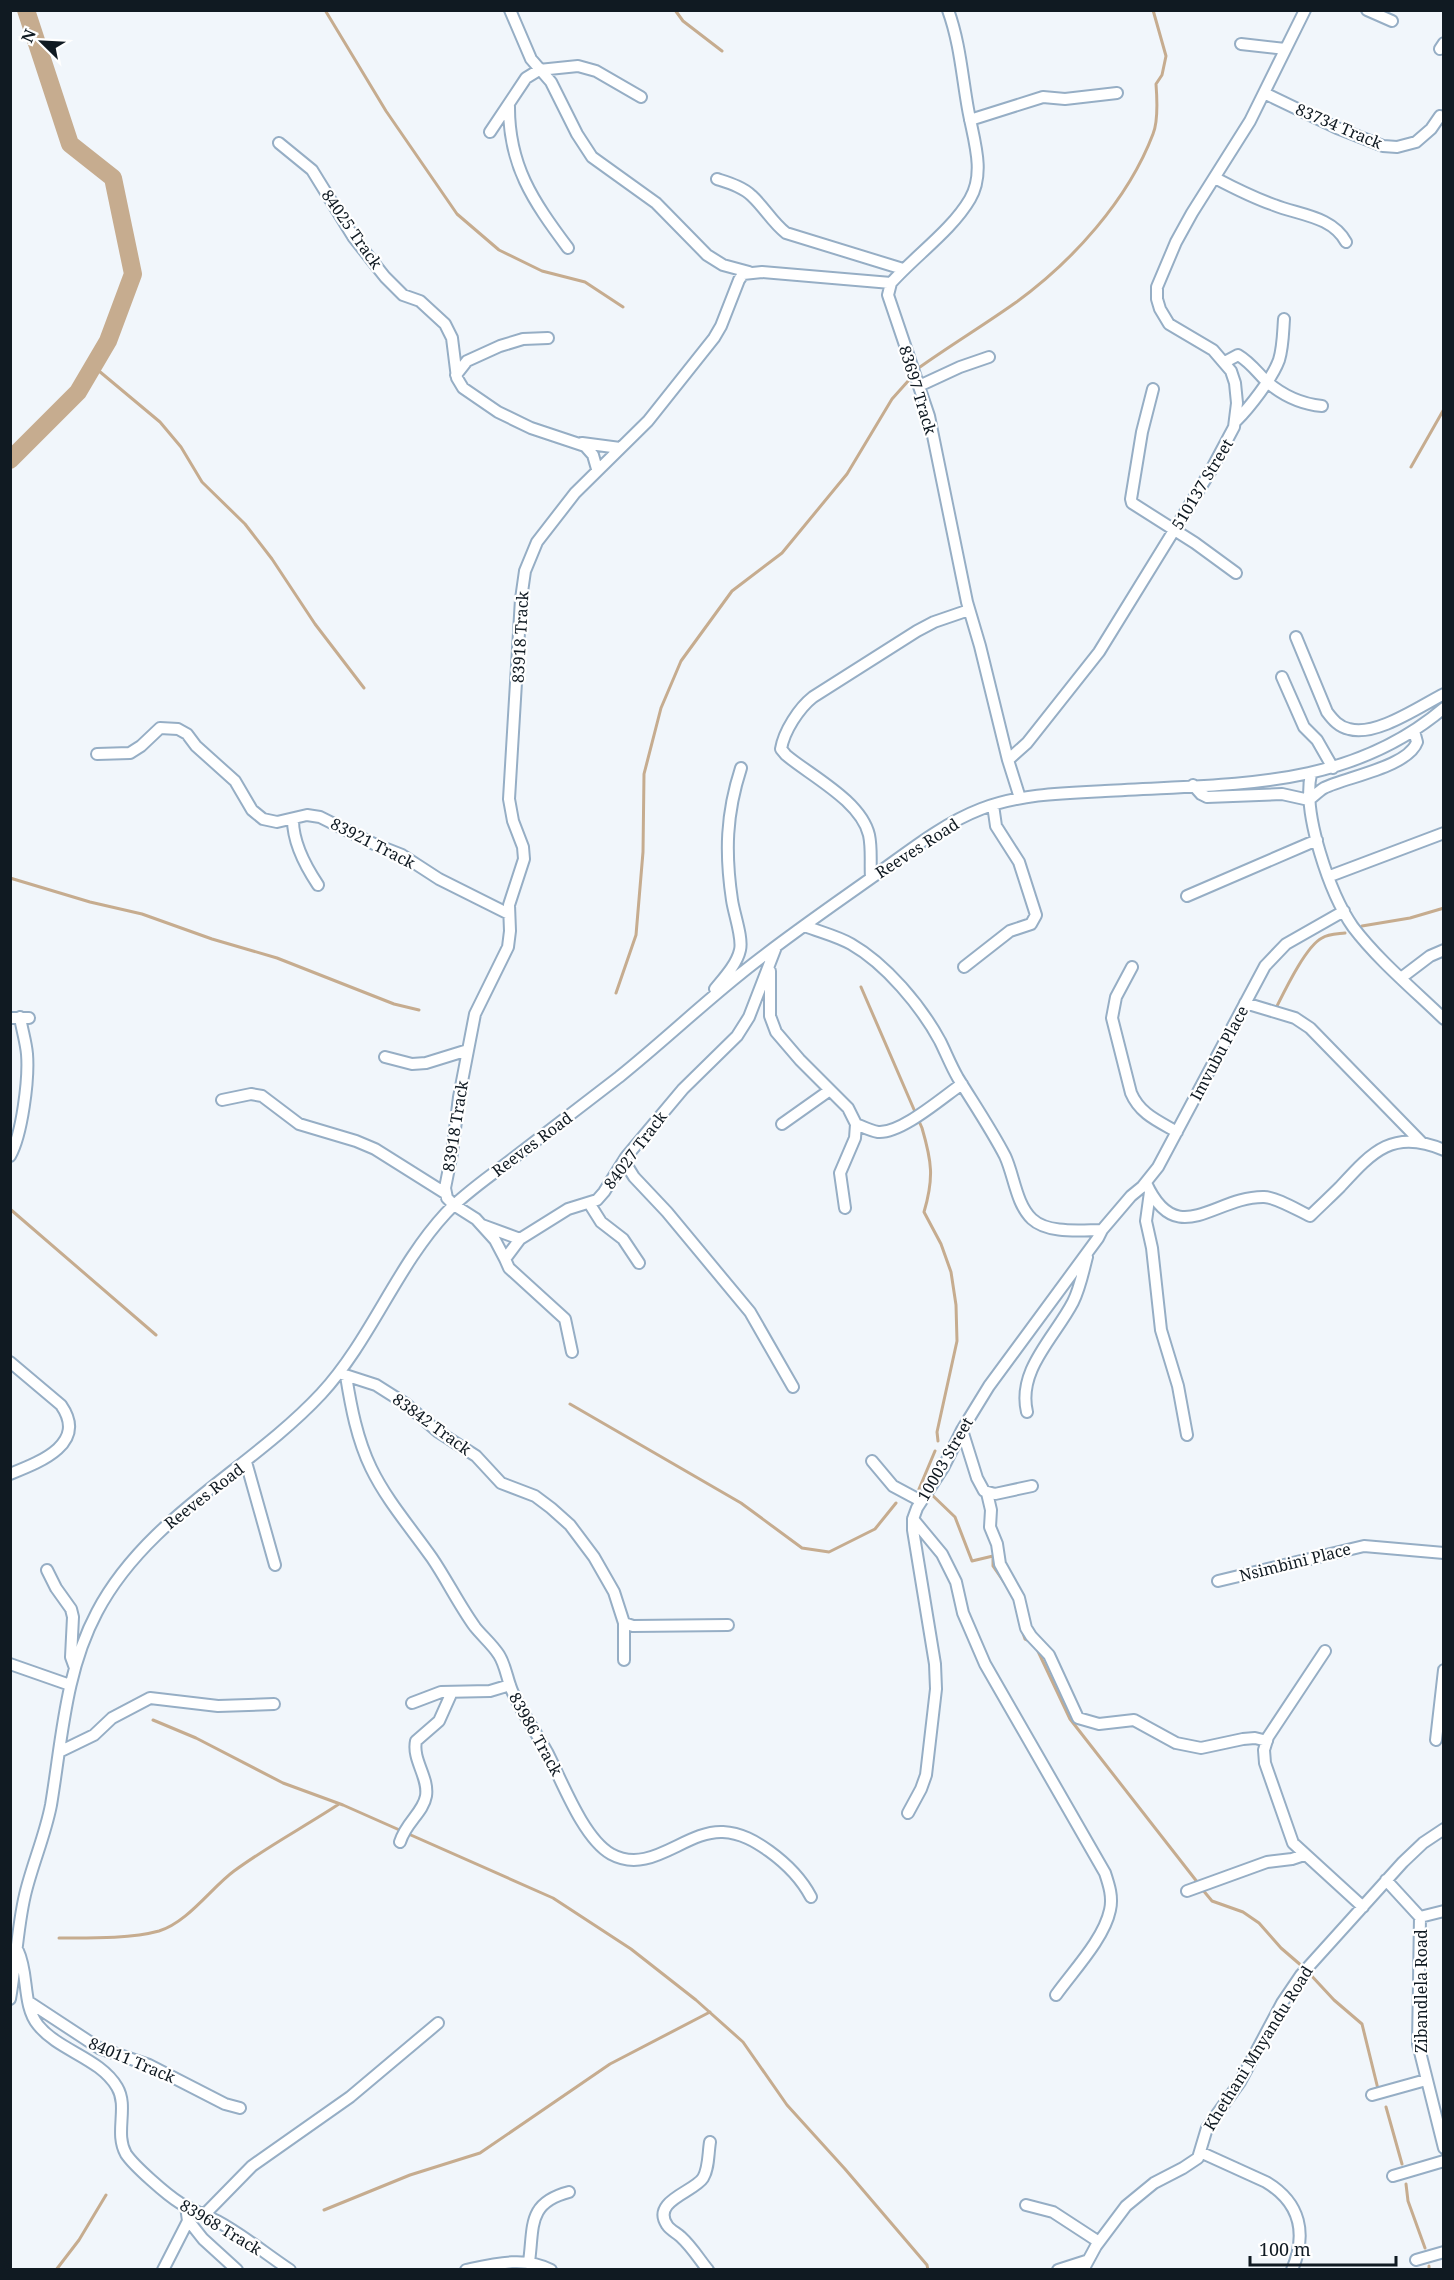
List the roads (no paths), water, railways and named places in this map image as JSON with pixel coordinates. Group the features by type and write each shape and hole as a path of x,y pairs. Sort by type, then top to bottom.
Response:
{"street":[{"path":"510,10 526,49 539,70 550,82 577,134 592,157 656,203 707,255 723,265 749,272 891,283 903,268 950,224 976,186 978,168 963,65 948,10"},
{"name":"510137 Street","path":"1008,760 1027,743 1089,665 1227,443 1236,421 1235,383 1225,362 1203,343 1169,324 1160,309 1157,287 1163,269 1192,213 1241,137 1305,10"},
{"path":"1367,10 1392,21"},
{"path":"1241,44 1285,49"},
{"path":"489,132 526,78 539,70 578,66 596,71 641,97"},
{"path":"970,120 1043,97 1065,99 1117,93"},
{"name":"83734 Track","path":"1264,93 1348,133 1383,146 1397,147 1416,142 1431,129 1440,116"},
{"path":"509,101 513,150 522,175 537,207 568,248"},
{"name":"84025 Track","path":"279,143 312,170 354,238 385,277 403,295 420,301 445,324 451,333 454,345 456,375"},
{"path":"1215,178 1276,206 1322,220 1338,230 1346,242"},
{"path":"717,179 753,196 770,219 786,233 903,268"},
{"name":"83918 Track","path":"454,1206 445,1193 468,1050 477,1008 508,947 510,898 524,859 523,847 511,810 509,789 516,710 521,599 525,571 537,542 575,493 655,413 714,338 739,280 743,274 749,272"},
{"name":"83697 Track","path":"891,283 888,290 890,300 929,416 969,609 1020,798"},
{"path":"1236,421 1249,408 1278,363 1282,348 1284,319"},
{"path":"548,338 523,339 500,346 467,361 456,375 459,383 469,393 498,412 542,432 579,443 620,448"},
{"path":"1225,362 1238,355 1257,370 1266,381 1297,401 1307,405 1322,406"},
{"path":"919,386 960,367 989,357"},
{"path":"1153,389 1142,432 1132,503 1175,529 1236,573"},
{"path":"579,443 591,451 597,469"},
{"path":"871,878 869,836 863,821 839,795 786,755 782,749 782,743 794,719 813,697 916,631 969,609"},
{"path":"1296,637 1327,712 1335,722 1347,729 1369,729 1391,722 1443,694"},
{"path":"1282,677 1304,727 1317,740 1333,768"},
{"name":"Reeves Road","path":"10,1999 26,1892 47,1822 70,1685 93,1620 108,1593 133,1558 163,1528 246,1462 343,1374 417,1249 454,1206 621,1075 776,947 934,834 970,814 1020,798 1278,779 1311,774 1366,757 1414,731 1443,708"},
{"name":"83921 Track","path":"97,754 126,754 137,750 160,728 181,730 235,781 252,810 259,817 277,822 307,815 320,816 374,844 402,855 439,879 509,914"},
{"path":"1192,785 1207,797 1282,794 1309,800 1325,788 1370,773 1409,753 1415,748 1417,742 1414,731"},
{"path":"710,1000 741,949 732,900 726,837 730,807 741,768"},
{"path":"1311,774 1309,800 1317,840 1344,911 1357,932 1443,1019"},
{"path":"964,967 1010,932 1030,924 1035,918 1036,911 1019,862 996,826 993,805"},
{"path":"292,820 308,871 318,885"},
{"path":"1330,876 1443,833"},
{"path":"1187,896 1317,840"},
{"name":"Imvubu Place","path":"1115,1217 1131,1196 1148,1187 1265,966 1286,944 1344,911"},
{"path":"805,926 855,946 891,975 919,1007 992,1132 1007,1161 1020,1199 1030,1217 1041,1225 1051,1228 1102,1230"},
{"name":"84027 Track","path":"505,1259 520,1239 567,1209 597,1200 604,1192 626,1157 682,1089 737,1036 746,1023 776,947"},
{"path":"1401,978 1430,956 1443,950"},
{"path":"770,965 772,1024 784,1044 848,1108 856,1124 855,1138 840,1173 845,1208"},
{"path":"1132,967 1116,997 1112,1018 1131,1093 1135,1102 1146,1114 1177,1132"},
{"path":"1245,1003 1295,1018 1310,1028 1422,1143"},
{"path":"10,1156 18,1134 27,1055 20,1018"},
{"path":"385,1057 412,1064 426,1063 468,1050"},
{"path":"856,1124 875,1131 888,1131 918,1118 962,1084"},
{"path":"782,1124 830,1090"},
{"path":"222,1100 251,1094 258,1095 299,1124 375,1149 445,1193"},
{"path":"1148,1187 1160,1207 1183,1218 1194,1218 1236,1202 1265,1197 1310,1216 1371,1154 1394,1145 1422,1143 1443,1150"},
{"path":"626,1157 626,1164 634,1177 667,1212 750,1312 793,1387"},
{"path":"1148,1187 1146,1221 1153,1256 1161,1330 1178,1386 1187,1435"},
{"path":"589,1203 601,1222 623,1239 639,1263"},
{"path":"454,1206 468,1213 482,1225 498,1244 509,1268 565,1319 572,1352"},
{"name":"10003 Street","path":"908,1813 926,1775 936,1689 935,1664 913,1519 921,1501 944,1468 962,1430 995,1377 1102,1230 1115,1217"},
{"path":"482,1225 520,1239"},
{"path":"1027,1412 1024,1395 1029,1375 1040,1353 1073,1302 1089,1249"},
{"path":"10,1362 61,1405 66,1412 70,1427 68,1436 53,1453 10,1474"},
{"name":"83842 Track","path":"343,1374 363,1379 390,1393 437,1431 476,1456 501,1483 535,1496 570,1525 594,1557 614,1592 624,1623 624,1660"},
{"name":"83986 Track","path":"343,1374 358,1436 376,1479 445,1577 470,1620 501,1657 510,1685 549,1755 581,1820 601,1847 614,1856 633,1860 653,1856 708,1834 724,1832 738,1834 761,1846 786,1865 803,1882 812,1897"},
{"path":"962,1430 977,1478 981,1488 987,1493 995,1494 1032,1486"},
{"path":"872,1461 893,1486 921,1501"},
{"path":"246,1462 275,1565"},
{"path":"987,1493 991,1510 990,1527 997,1544 1000,1564 1019,1598 1026,1628 1048,1655 1078,1719 1099,1724 1134,1720 1176,1743 1201,1748 1243,1739 1255,1738 1267,1741"},
{"path":"913,1519 942,1554 956,1582 966,1621 985,1664 1105,1873 1110,1889 1111,1903 1107,1920 1095,1942 1056,1995"},
{"name":"Nsimbini Place","path":"1218,1581 1364,1546 1443,1553"},
{"path":"47,1570 73,1617 71,1657 75,1668"},
{"path":"624,1623 633,1626 728,1625"},
{"path":"1325,1651 1267,1741 1264,1756 1293,1843 1363,1906"},
{"path":"10,1664 70,1685"},
{"path":"1436,1740 1443,1670"},
{"path":"412,1703 441,1692 490,1691 510,1685"},
{"path":"400,1842 406,1825 418,1812 426,1798 425,1781 415,1750 416,1740 439,1721 452,1692"},
{"path":"59,1752 94,1735 122,1712 150,1698 218,1706 274,1704"},
{"name":"Khethani Mnyandu Road","path":"1084,2265 1126,2206 1142,2191 1192,2163 1200,2152 1207,2128 1240,2082 1282,2004 1301,1975 1416,1849 1443,1829"},
{"path":"1187,1891 1267,1862 1304,1855"},
{"name":"Zibandlela Road","path":"1386,1880 1420,1917 1418,2044 1426,2080 1440,2123 1443,2148"},
{"path":"1420,1917 1443,1911"},
{"name":"83968 Track","path":"18,1951 24,1963 28,2002 37,2024 103,2072 114,2082 119,2091 122,2101 120,2133 125,2152 132,2162 179,2202 237,2234 290,2270"},
{"name":"84011 Track","path":"28,2002 99,2048 141,2062 225,2104 240,2108"},
{"path":"204,2215 252,2166 350,2097 438,2023"},
{"path":"1372,2095 1426,2080"},
{"path":"708,2270 682,2238 667,2226 663,2216 674,2198 701,2181 707,2171 710,2142"},
{"path":"1200,2152 1266,2182 1276,2188 1286,2199 1296,2214 1301,2239 1292,2270"},
{"path":"1393,2176 1443,2162"},
{"path":"529,2262 531,2226 535,2215 548,2200 569,2192"},
{"path":"1026,2205 1053,2212 1099,2242"},
{"path":"186,2206 188,2220 203,2239 237,2270"},
{"path":"163,2270 188,2220"},
{"path":"1416,2260 1443,2252"},
{"path":"466,2270 510,2262 529,2262 552,2270"},
{"path":"1058,2270 1084,2265"}],"waterway":[{"path":"10,460 78,392 108,341 133,274 113,178 70,144 26,10"},
{"path":"325,10 386,111 457,214 499,250 542,271 585,282 623,307"},
{"path":"675,10 683,21 722,51"},
{"path":"920,367 1015,303 1057,269 1096,228 1129,182 1155,129 1156,84 1162,75 1166,56 1153,10"},
{"path":"93,366 160,422 181,447 202,482 245,524 272,559 315,624 364,688"},
{"path":"616,993 636,935 643,852 644,774 661,708 681,661 732,591 782,553 847,474 892,399 909,380"},
{"path":"1411,467 1444,409"},
{"path":"10,878 90,902 142,914 212,939 277,958 394,1004 419,1010"},
{"path":"1362,926 1410,918 1444,908"},
{"path":"1276,1008 1296,969 1309,950 1322,938 1345,933"},
{"path":"861,987 922,1128 930,1170 924,1212 941,1244 951,1272 956,1305 957,1341 937,1432 938,1441"},
{"path":"10,1209 156,1335"},
{"path":"570,1404 741,1503 802,1548 829,1552 875,1529 896,1503"},
{"path":"919,1489 935,1451"},
{"path":"930,1493 955,1517 972,1561 993,1556 993,1566 1006,1585"},
{"path":"1015,1601 1020,1624"},
{"path":"1022,1630 1025,1639 1030,1641"},
{"path":"1036,1647 1070,1719 1198,1883"},
{"path":"153,1720 196,1738 283,1783 343,1805 553,1898 631,1949 696,2000 743,2042 787,2105 845,2169 927,2265 928,2270"},
{"path":"59,1938 109,1938 159,1931 170,1927 189,1913 234,1871 339,1804"},
{"path":"1202,1889 1212,1901 1243,1912 1259,1923 1281,1948 1303,1967"},
{"path":"1308,1972 1334,2000 1362,2024 1378,2089"},
{"path":"324,2210 410,2175 480,2153 610,2064 710,2012"},
{"path":"1386,2107 1402,2164"},
{"path":"1406,2184 1408,2201 1425,2248"},
{"path":"56,2270 79,2240 106,2195"}]}
